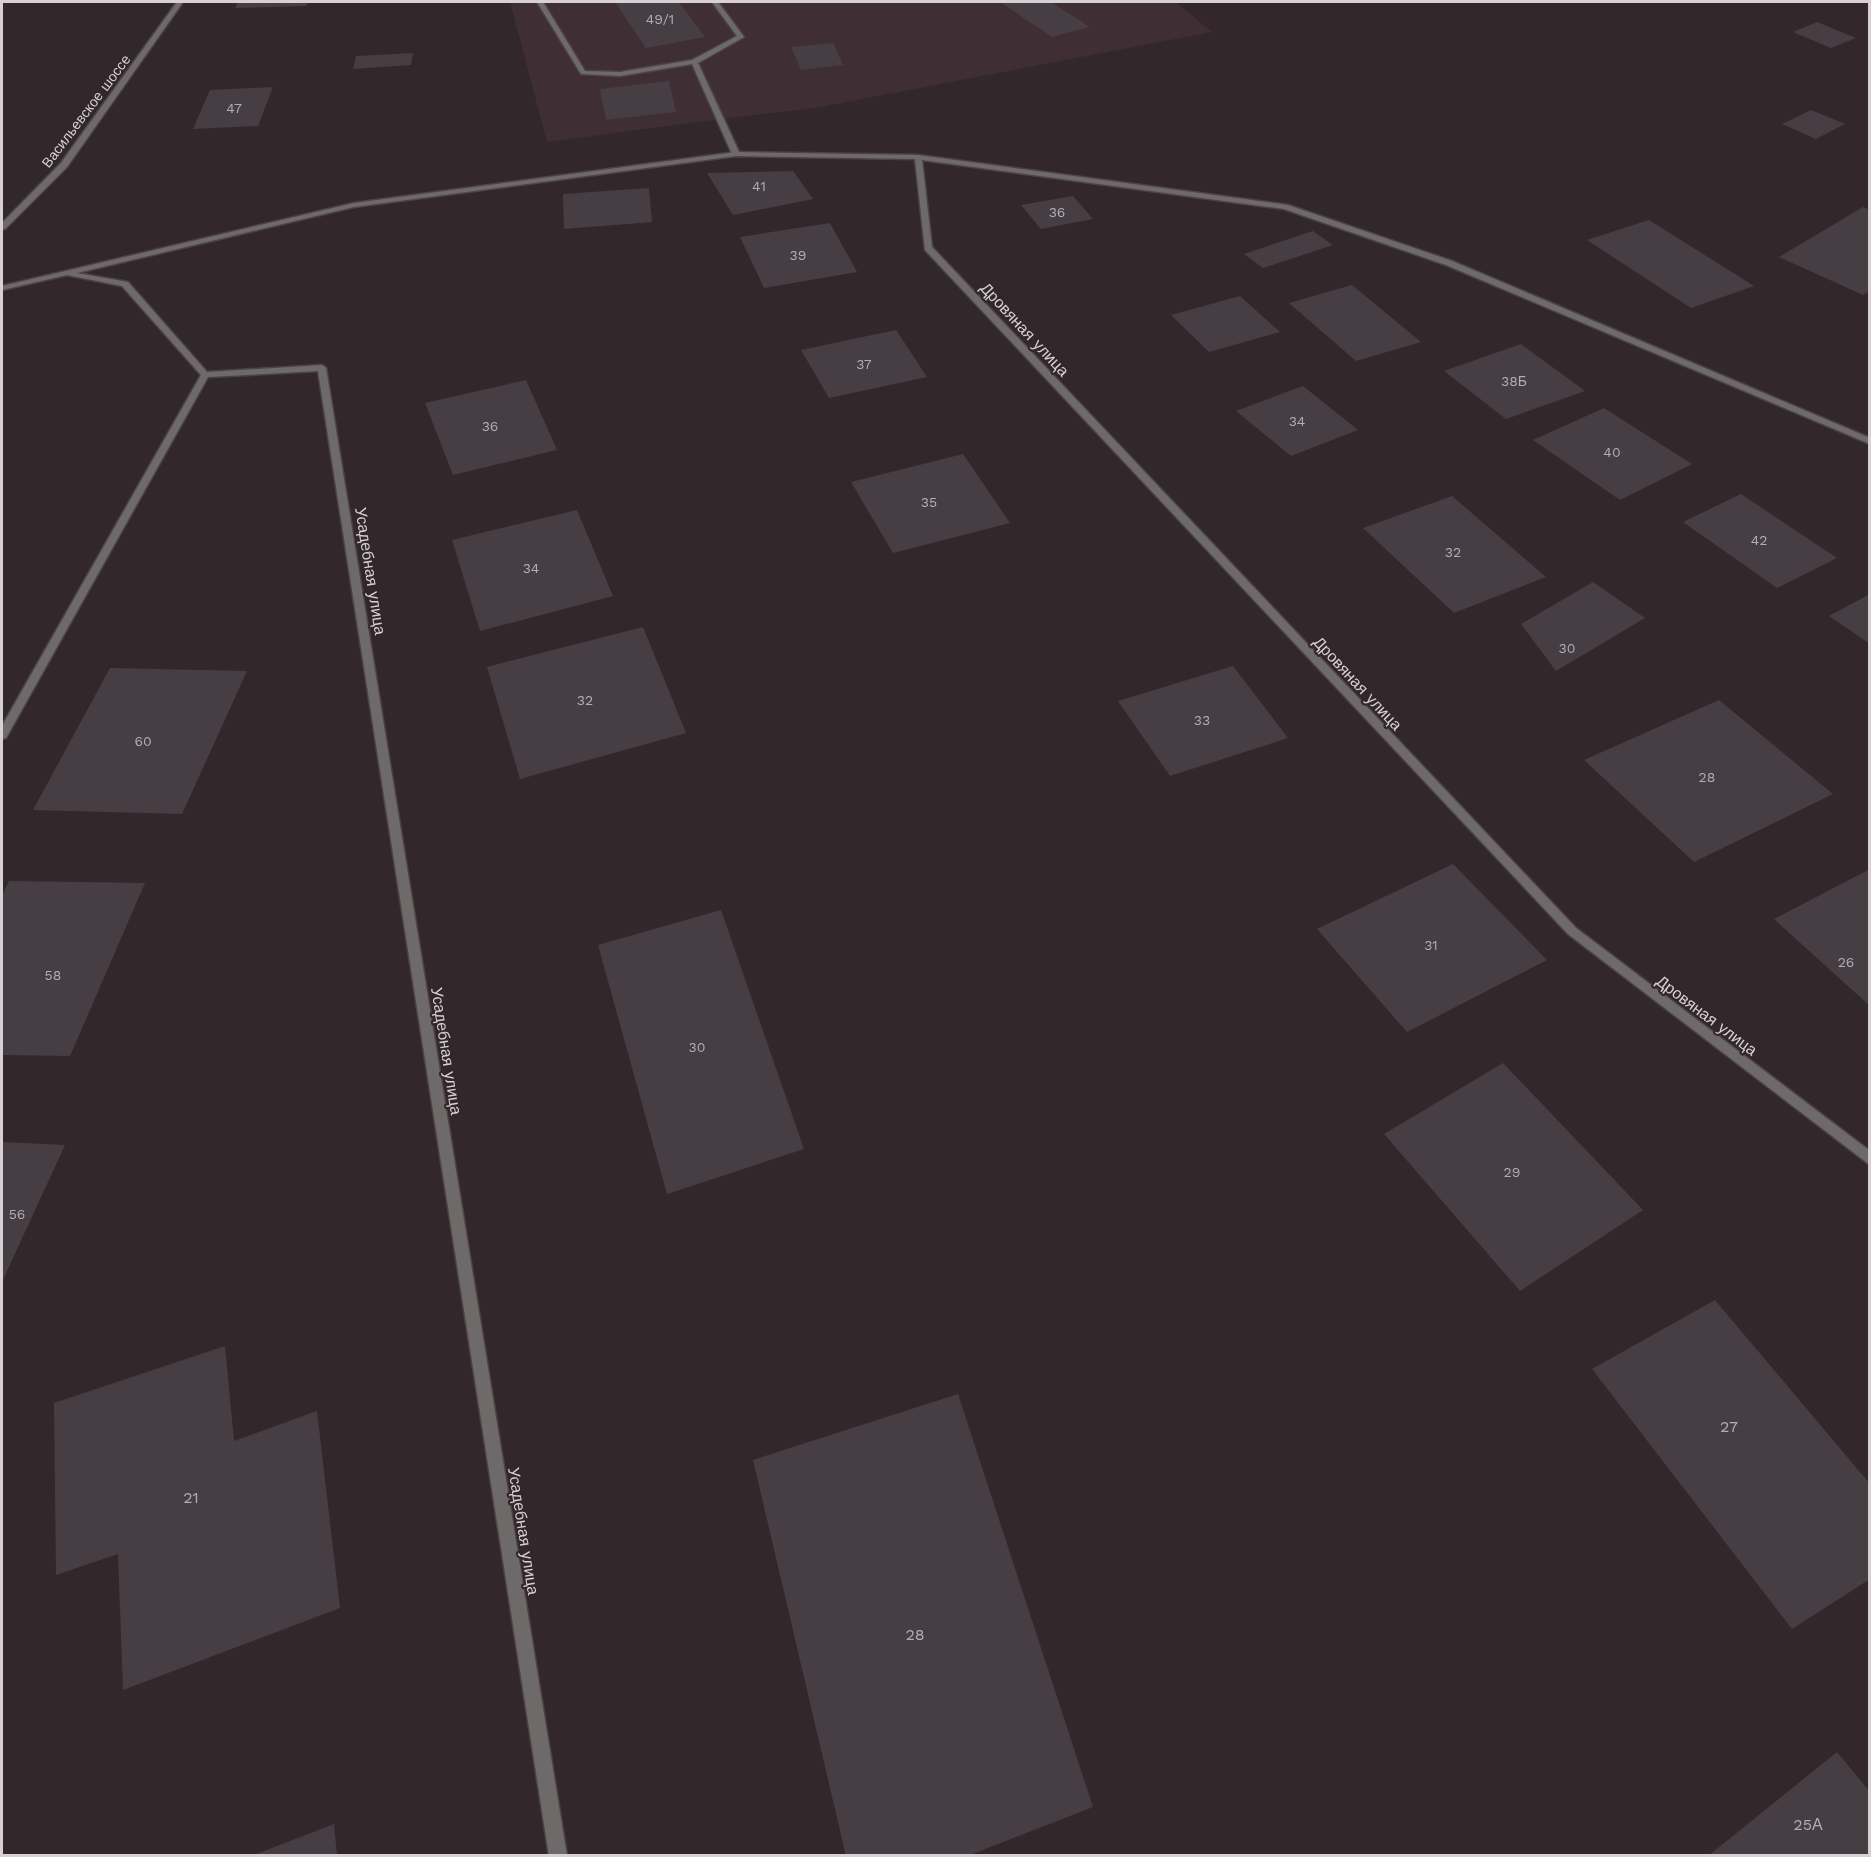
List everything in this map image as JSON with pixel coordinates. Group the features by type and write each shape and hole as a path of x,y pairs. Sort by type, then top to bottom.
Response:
{"street":[{"name":"Васильевское шоссе","path":"2,227 64,165 180,2"},
{"path":"540,2 583,73 620,74 694,62 741,37 716,2"},
{"path":"694,62 736,154"},
{"path":"2,288 354,205 736,154 918,157 1285,207 1449,262 1869,441"},
{"name":"Дровяная улица","path":"918,157 928,248 1572,931 1869,1159"},
{"path":"2,735 205,375 125,284 64,273"},
{"name":"Усадебная улица","path":"205,375 322,368 558,1856"}],"shaded area":[{"path":"510,2 1176,2 1212,32 815,108 547,142"}],"building":[{"path":"238,2 309,2 306,6 235,8"},
{"path":"615,2 679,2 705,37 646,48"},
{"path":"1000,2 1051,2 1090,27 1052,37"},
{"path":"1817,22 1856,38 1831,48 1793,32"},
{"path":"833,43 843,65 801,70 791,47"},
{"path":"413,53 411,65 353,69 356,56"},
{"path":"669,81 676,112 606,120 600,89"},
{"path":"273,87 258,126 193,129 210,90"},
{"path":"1811,110 1845,124 1816,139 1782,124"},
{"path":"793,171 813,199 733,215 707,173"},
{"path":"649,188 652,222 564,229 563,194"},
{"path":"1073,196 1093,219 1041,229 1021,205"},
{"path":"1863,207 1870,210 1870,291 1863,295 1779,257"},
{"path":"1649,220 1754,286 1691,308 1587,240"},
{"path":"830,223 857,272 764,288 740,237"},
{"path":"1313,231 1333,245 1263,268 1244,254"},
{"path":"1352,285 1421,342 1356,361 1289,303"},
{"path":"1240,296 1280,332 1209,352 1171,315"},
{"path":"896,330 927,377 829,398 801,350"},
{"path":"1521,344 1585,391 1506,419 1444,371"},
{"path":"526,380 557,450 453,475 425,403"},
{"path":"1303,386 1358,430 1291,456 1236,411"},
{"path":"1604,408 1692,464 1620,500 1533,440"},
{"path":"963,454 1010,523 893,553 851,482"},
{"path":"1741,494 1837,558 1777,588 1683,522"},
{"path":"1452,496 1546,577 1454,613 1363,528"},
{"path":"577,510 613,596 480,631 452,540"},
{"path":"1593,582 1645,618 1556,671 1521,624"},
{"path":"1870,594 1870,644 1829,616"},
{"path":"643,627 686,733 520,779 487,667"},
{"path":"1233,666 1288,738 1170,776 1118,701"},
{"path":"110,668 247,671 182,814 33,810"},
{"path":"1719,700 1833,794 1694,862 1584,760"},
{"path":"1453,864 1547,960 1407,1032 1317,929"},
{"path":"1870,869 1870,1006 1774,919"},
{"path":"9,881 145,883 70,1056 2,1055 2,896"},
{"path":"721,910 804,1149 667,1194 598,945"},
{"path":"1503,1063 1643,1210 1520,1291 1384,1134"},
{"path":"2,1142 65,1145 2,1282"},
{"path":"1715,1300 1870,1484 1870,1579 1792,1629 1592,1369"},
{"path":"225,1346 234,1441 317,1411 340,1608 123,1690 118,1554 56,1575 54,1403"},
{"path":"958,1394 1093,1807 967,1856 846,1856 753,1460"},
{"path":"1837,1752 1870,1792 1870,1856 1708,1856"},
{"path":"334,1824 337,1856 254,1856 254,1855"}]}
